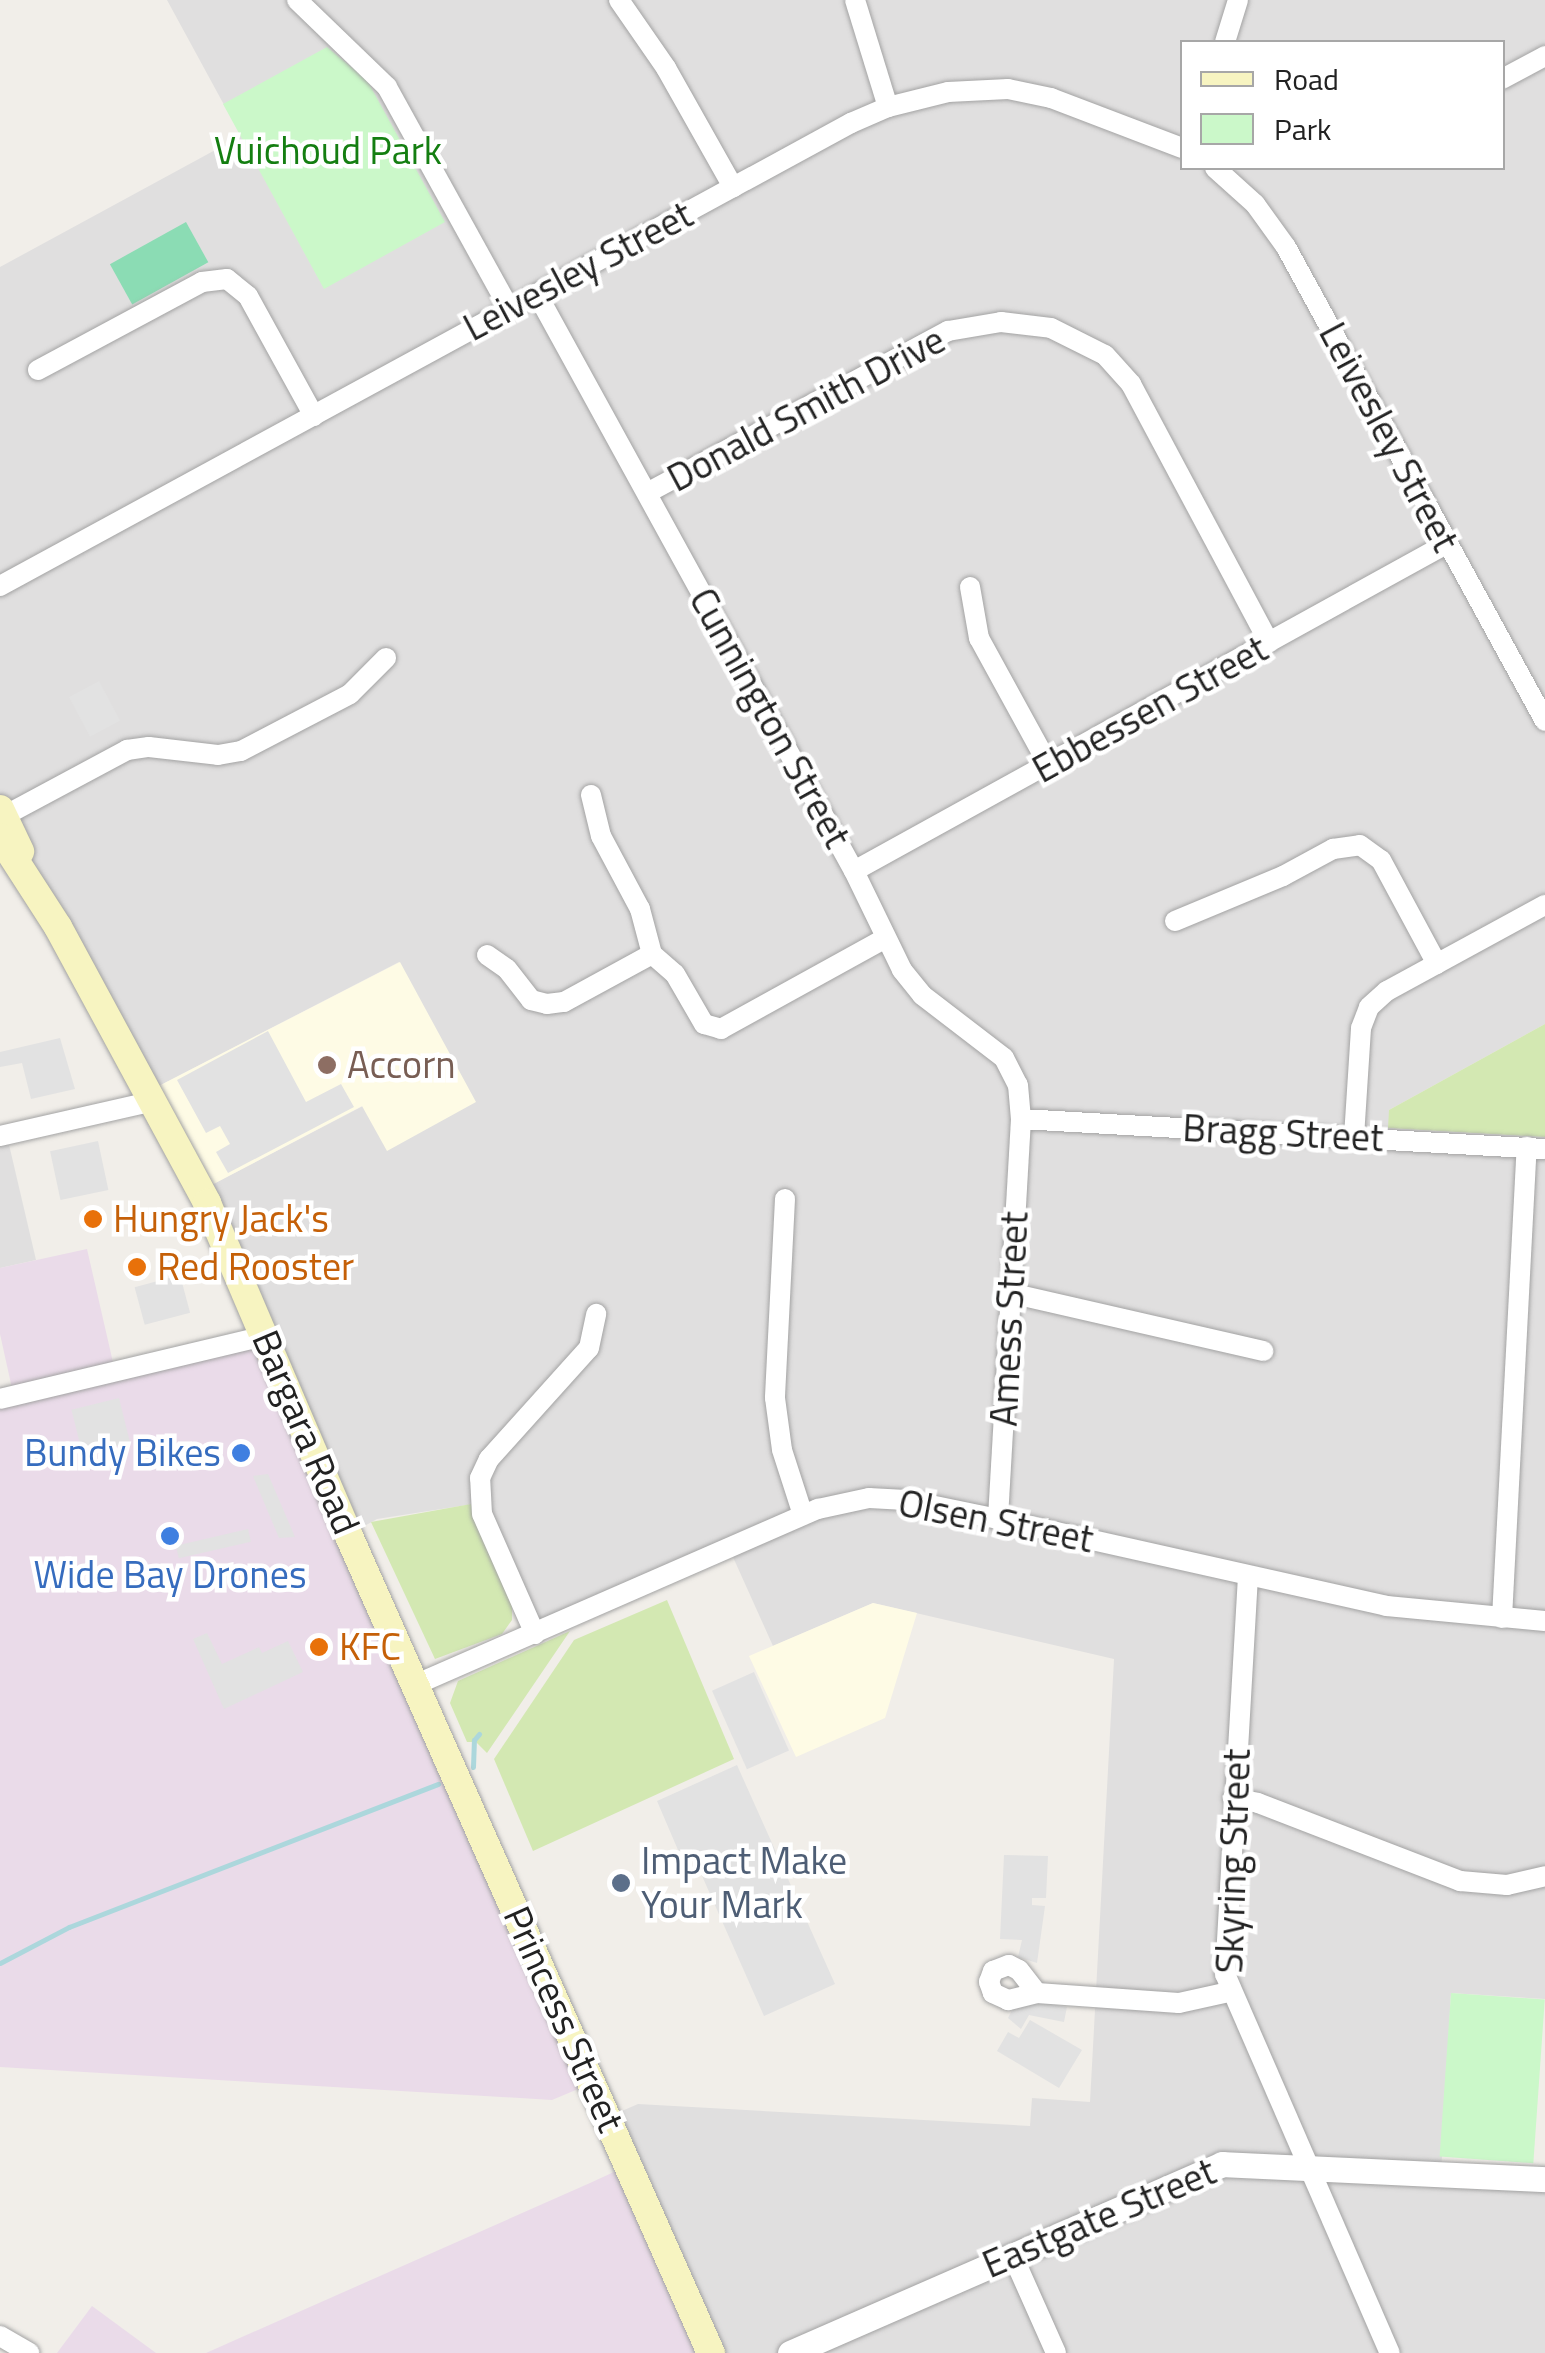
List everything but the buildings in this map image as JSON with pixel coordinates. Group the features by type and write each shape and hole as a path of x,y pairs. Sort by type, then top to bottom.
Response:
{"main road":[{"name":"Bargara Road","path":"1,820 207,1203 348,1534 418,1684"},
{"name":"Princess Street","path":"418,1684 711,2353"}],"street":[{"path":"297,0 387,87 509,308"},
{"path":"619,0 666,68 733,188"},
{"path":"854,0 888,107"},
{"path":"1226,40 1238,0"},
{"path":"1505,77 1545,56"},
{"name":"Leivesley Street","path":"0,586 509,308 888,107 958,90 1008,89 1050,98 1180,147"},
{"name":"Leivesley Street","path":"1217,170 1255,204 1286,247 1545,720"},
{"path":"38,370 202,282 227,278 248,296 314,416"},
{"name":"Cunnington Street","path":"537,294 854,872 902,970 922,994 1004,1058 1018,1085 1021,1119"},
{"name":"Donald Smith Drive","path":"648,493 948,331 1002,322 1051,328 1105,355 1130,384 1270,642"},
{"name":"Ebbessen Street","path":"854,872 1446,544"},
{"path":"970,587 979,638 1049,766"},
{"path":"1,820 127,750 149,747 218,756 241,751 350,694 386,658"},
{"path":"591,794 601,836 640,908 652,954 675,974 704,1024 720,1029 886,938"},
{"path":"1175,921 1214,901 1283,876 1362,836 1381,860 1437,964"},
{"path":"1354,1137 1364,1018 1376,998 1545,905"},
{"path":"486,955 507,969 531,1000 547,1004 564,1002 652,954"},
{"path":"0,1136 154,1100"},
{"name":"Bragg Street","path":"1021,1119 1536,1148"},
{"name":"Amess Street","path":"998,1519 1021,1119"},
{"path":"1502,1618 1536,1148"},
{"path":"785,1198 775,1398 780,1441 803,1515"},
{"path":"1010,1294 1262,1351"},
{"path":"535,1634 482,1514 480,1478 489,1459 589,1348 596,1314"},
{"path":"0,1399 266,1336"},
{"name":"Olsen Street","path":"418,1684 803,1515 832,1504 887,1498 1386,1606 1545,1621"},
{"name":"Skyring Street","path":"1248,1576 1223,1954 1229,1992 1390,2353"},
{"path":"1234,1798 1258,1803 1460,1881 1507,1885 1545,1876"},
{"path":"1037,1993 1179,2004 1229,1992"},
{"name":"Eastgate Street","path":"790,2353 1222,2164 1545,2179"},
{"path":"1012,2254 1056,2353"},
{"path":"0,2336 29,2353"}],"shaded area":[{"path":"167,0 1545,0 1545,1024 1389,1110 1389,1128 1545,1137 1545,1999 1451,1993 1441,2174 1545,2180 1545,2353 712,2353 608,2117 638,2104 1030,2126 1032,2098 1090,2102 1114,1659 873,1603 773,1646 728,1546 536,1632 480,1503 377,1519 350,1534 202,1190 363,1106 475,1102 399,962 151,1090 0,826 0,267 241,136"},
{"path":"99,681 120,721 90,737 69,697"},
{"name":"Accorn","path":"400,962 476,1102 387,1151 362,1106 202,1190 151,1090"},
{"path":"268,1031 306,1102 341,1084 354,1107 228,1173 216,1152 230,1144 220,1126 206,1133 177,1080"},
{"path":"60,1038 75,1089 31,1099 22,1063 0,1067 0,1052"},
{"path":"7,1136 36,1260 0,1268 0,1137"},
{"path":"98,1141 108,1190 60,1200 50,1151"},
{"path":"87,1249 115,1371 266,1333 590,2084 552,2100 0,2067 0,1397 13,1393 0,1334 0,1268"},
{"path":"180,1275 190,1313 145,1325 135,1287"},
{"path":"119,1398 130,1443 83,1454 71,1410"},
{"path":"268,1474 295,1537 279,1538 253,1476"},
{"path":"248,1529 251,1542 179,1558 176,1546"},
{"path":"873,1603 917,1613 885,1718 796,1757 749,1656"},
{"path":"207,1633 222,1664 259,1647 262,1653 288,1641 303,1672 224,1709 193,1639"},
{"path":"754,1672 789,1751 747,1769 712,1691"},
{"path":"737,1765 835,1984 764,2016 695,1860 684,1864 657,1801"},
{"path":"1004,1855 1048,1856 1046,1898 1032,1898 1032,1905 1045,1906 1037,1963 1018,1957 1022,1940 1000,1939"},
{"path":"1030,2000 1067,2007 1064,2022 1029,2015 1021,2029 1008,2018 1016,2002"},
{"path":"1030,2020 1082,2050 1059,2088 997,2051 1008,2032 1019,2038"},
{"path":"629,2165 712,2353 206,2353 590,2183"},
{"path":"92,2306 156,2353 57,2353"}],"green space":[{"name":"Vuichoud Park","path":"327,47 367,80 445,222 324,289 223,104"},
{"path":"186,222 208,262 132,304 110,264"},
{"path":"1545,1024 1545,1137 1388,1128 1389,1110"},
{"path":"471,1504 512,1603 512,1620 502,1634 435,1659 371,1522"},
{"path":"667,1600 734,1759 533,1851 494,1759 574,1640"},
{"path":"570,1631 487,1753 476,1742 467,1742 450,1703 458,1681"},
{"path":"1451,1993 1545,2000 1533,2163 1440,2157"}],"waterway":[{"path":"473,1767 474,1740 479,1734"},
{"path":"0,1963 69,1927 438,1784"}],"place":[{"name":"Accorn","path":"327,1065"},
{"name":"Hungry Jack's","path":"93,1219"},
{"name":"Red Rooster","path":"137,1267"},
{"name":"Bundy Bikes","path":"241,1453"},
{"name":"Wide Bay Drones","path":"170,1536"},
{"name":"KFC","path":"319,1647"},
{"name":"Impact Make Your Mark","path":"621,1883"}]}
